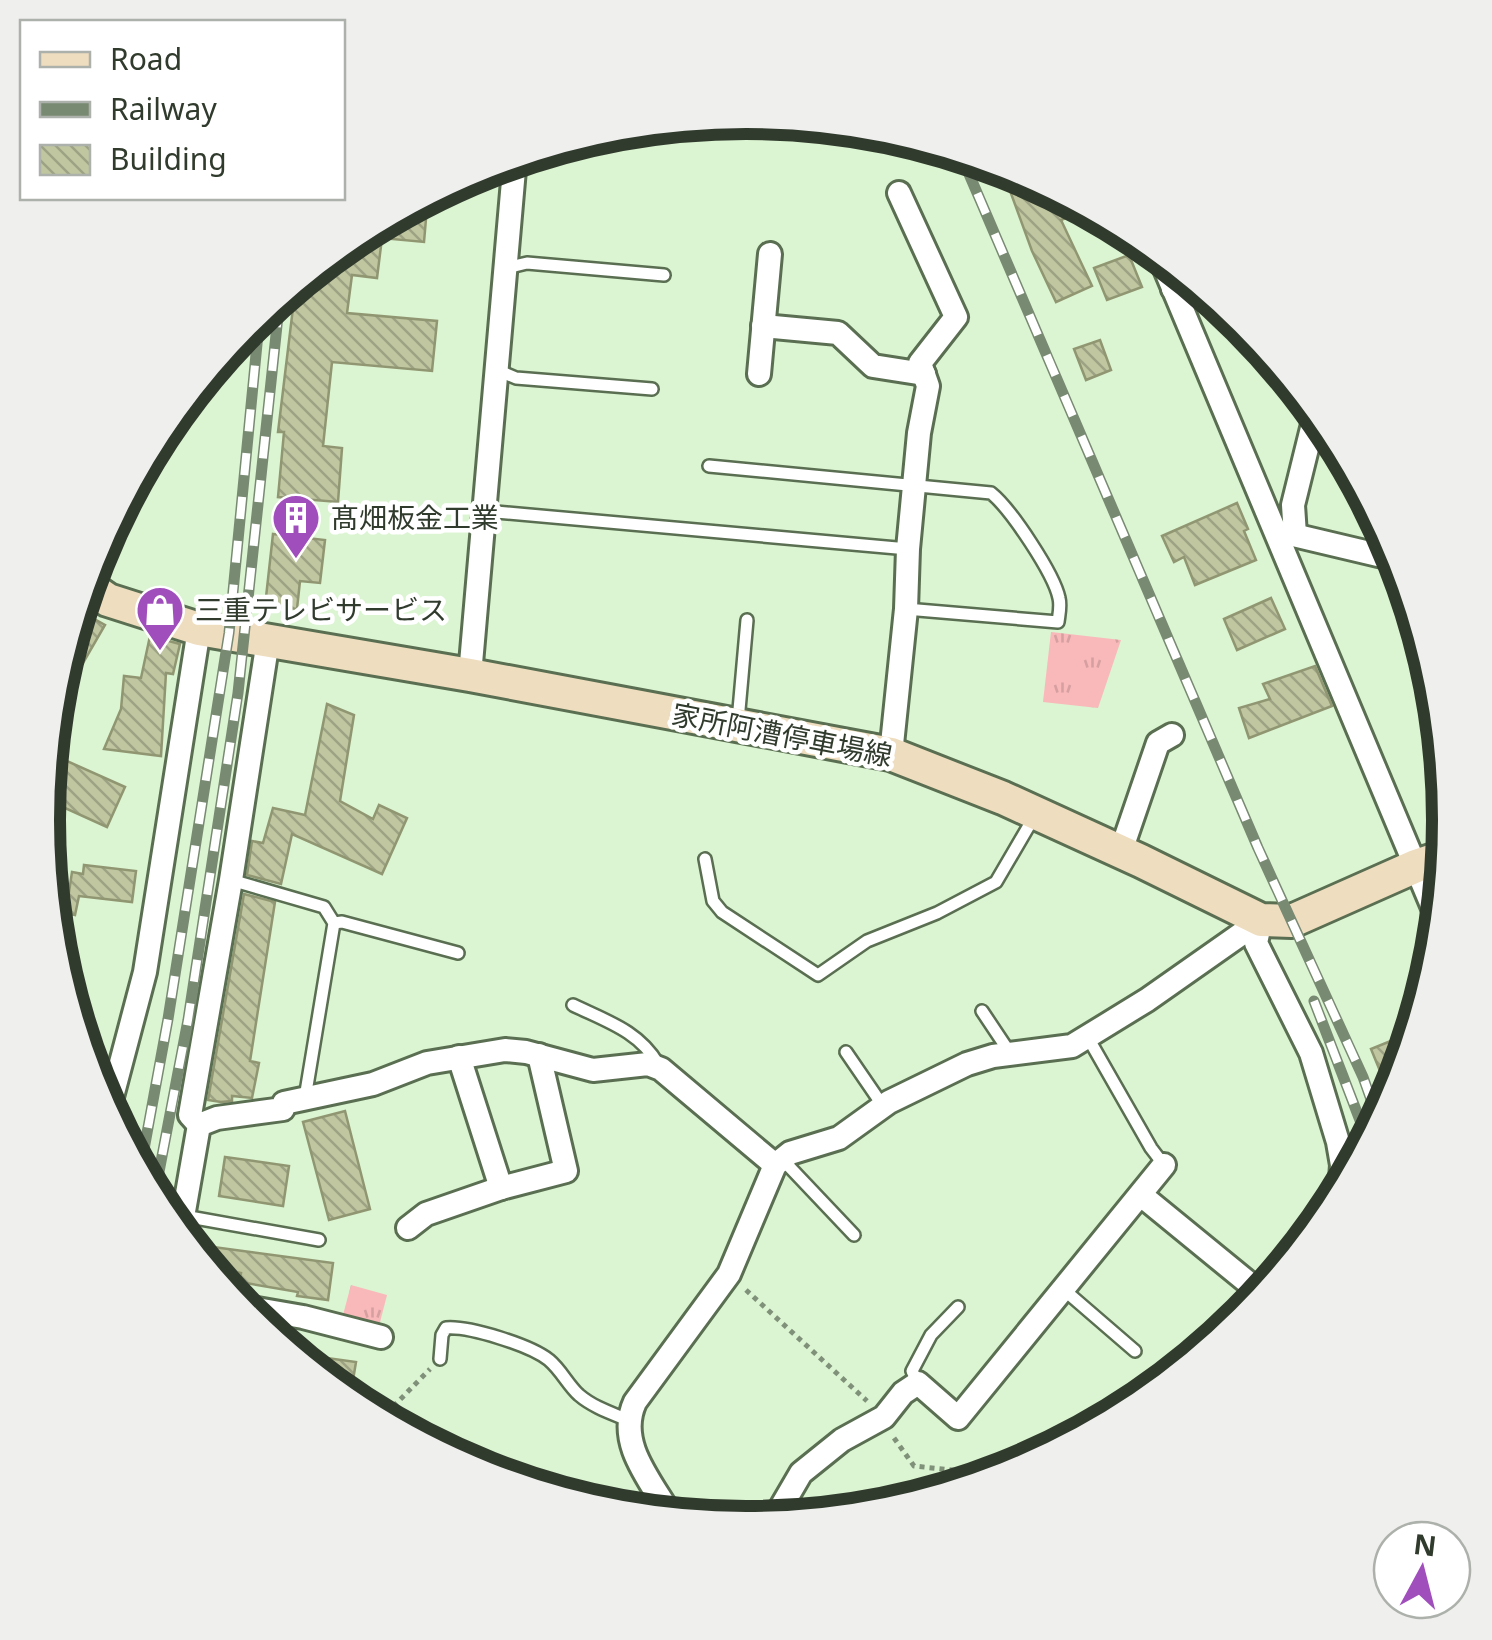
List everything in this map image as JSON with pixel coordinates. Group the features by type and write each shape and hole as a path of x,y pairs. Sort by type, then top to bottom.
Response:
{"main road":[{"name":"家所阿漕停車場線","path":"98,593 108,600 198,628 891,754 1036,813 1260,920"},
{"path":"1260,920 1292,921 1431,861"}],"street":[{"path":"470,675 515,174"},
{"path":"891,754 914,483 928,386 920,363 962,327 900,193"},
{"path":"759,374 770,254"},
{"path":"1170,281 1431,861"},
{"path":"1173,289 1183,292"},
{"path":"764,326 838,333 873,366 924,374"},
{"path":"1286,533 1311,432"},
{"path":"1286,533 1379,555"},
{"path":"114,1088 145,972 198,628"},
{"path":"199,1125 190,1115 268,640"},
{"path":"1120,852 1158,743 1172,735"},
{"path":"662,1501 632,1446 627,1429 634,1402 729,1274 779,1162 802,1148 839,1138 883,1106 967,1064 1010,1053 1072,1046 1147,1000 1260,920"},
{"path":"1260,920 1256,943 1310,1054 1341,1160"},
{"path":"199,1125 217,1118 283,1109 284,1104 373,1084 427,1063 505,1050 593,1070 648,1064 661,1069 779,1162"},
{"path":"408,1228 426,1214 566,1171 538,1055"},
{"path":"460,1058 501,1188"},
{"path":"184,1213 199,1125"},
{"path":"783,1505 811,1464 842,1440 883,1418 902,1393 918,1383 958,1418 1164,1165"},
{"path":"1141,1195 1250,1284"},
{"path":"267,1311 381,1337"}],"lane":[{"path":"506,268 527,263 664,275"},
{"path":"497,370 516,378 652,389"},
{"path":"708,466 991,493 1003,503 1056,588 1060,602 1058,622 906,609"},
{"path":"485,511 908,549"},
{"path":"738,726 747,620"},
{"path":"704,860 713,902 722,912 818,974 867,941 938,913 996,882 1036,813"},
{"path":"231,880 324,907 334,923 305,1098"},
{"path":"334,923 458,953"},
{"path":"574,1005 632,1033 644,1043 661,1069"},
{"path":"982,1010 1010,1053"},
{"path":"1088,1036 1164,1165"},
{"path":"846,1052 883,1106"},
{"path":"779,1162 854,1235"},
{"path":"194,1226 318,1240"},
{"path":"1062,1288 1135,1351"},
{"path":"918,1383 912,1371 924,1347 958,1308"},
{"path":"440,1359 446,1328 462,1327 538,1352 552,1362 578,1394 602,1410 628,1420"}],"path":[{"path":"729,1274 883,1418 914,1466 963,1471"},
{"path":"393,1407 440,1359"}],"green space":[{"path":"1051,632 1121,640 1098,708 1043,702"},
{"path":"351,1285 387,1295 379,1326 343,1315"}],"building":[{"path":"1008,186 1070,216 1061,220 1092,286 1056,302"},
{"path":"426,214 424,242 384,238"},
{"path":"382,239 377,278 352,275 347,313 437,321 432,371 332,362 323,446 342,448 338,502 278,497 284,432 278,432 293,305"},
{"path":"1129,255 1142,287 1107,300 1094,268"},
{"path":"1100,340 1111,370 1086,380 1074,349"},
{"path":"1237,503 1256,560 1195,585 1184,557 1174,562 1162,536"},
{"name":"髙畑板金工業","path":"273,534 325,540 320,583 300,581 297,609 265,606"},
{"path":"1271,598 1285,629 1237,650 1224,619"},
{"path":"91,617 105,625 83,663 79,661"},
{"path":"150,636 180,644 173,674 166,673 161,756 104,749 121,709 124,676 141,678"},
{"path":"1315,666 1332,706 1249,738 1239,708 1270,699 1263,684"},
{"path":"327,704 354,715 340,801 373,819 379,805 407,818 382,874 292,834 281,884 247,875 252,841 263,843 273,808 305,815"},
{"path":"63,759 125,787 107,827 60,806"},
{"path":"84,865 136,871 132,902 79,896 75,915 67,913 64,891 69,892 72,872 83,874"},
{"path":"244,894 275,902 250,1061 259,1063 252,1098 232,1096 232,1101 221,1102 208,1100"},
{"path":"1397,1039 1382,1077 1371,1049"},
{"path":"345,1111 370,1209 329,1220 303,1122"},
{"path":"225,1157 289,1166 283,1206 219,1196"},
{"path":"209,1246 333,1263 328,1300 240,1282 241,1273 229,1271"},
{"path":"319,1357 356,1362 353,1381"}],"railway":[{"path":"967,170 1258,848 1371,1101"},
{"path":"159,1174 188,1020 238,693 278,319"},
{"path":"144,1148 229,633 258,339"},
{"path":"1314,1001 1361,1123"}],"place":[{"name":"髙畑板金工業","path":"296,560"},
{"name":"三重テレビサービス","path":"160,652"}]}
